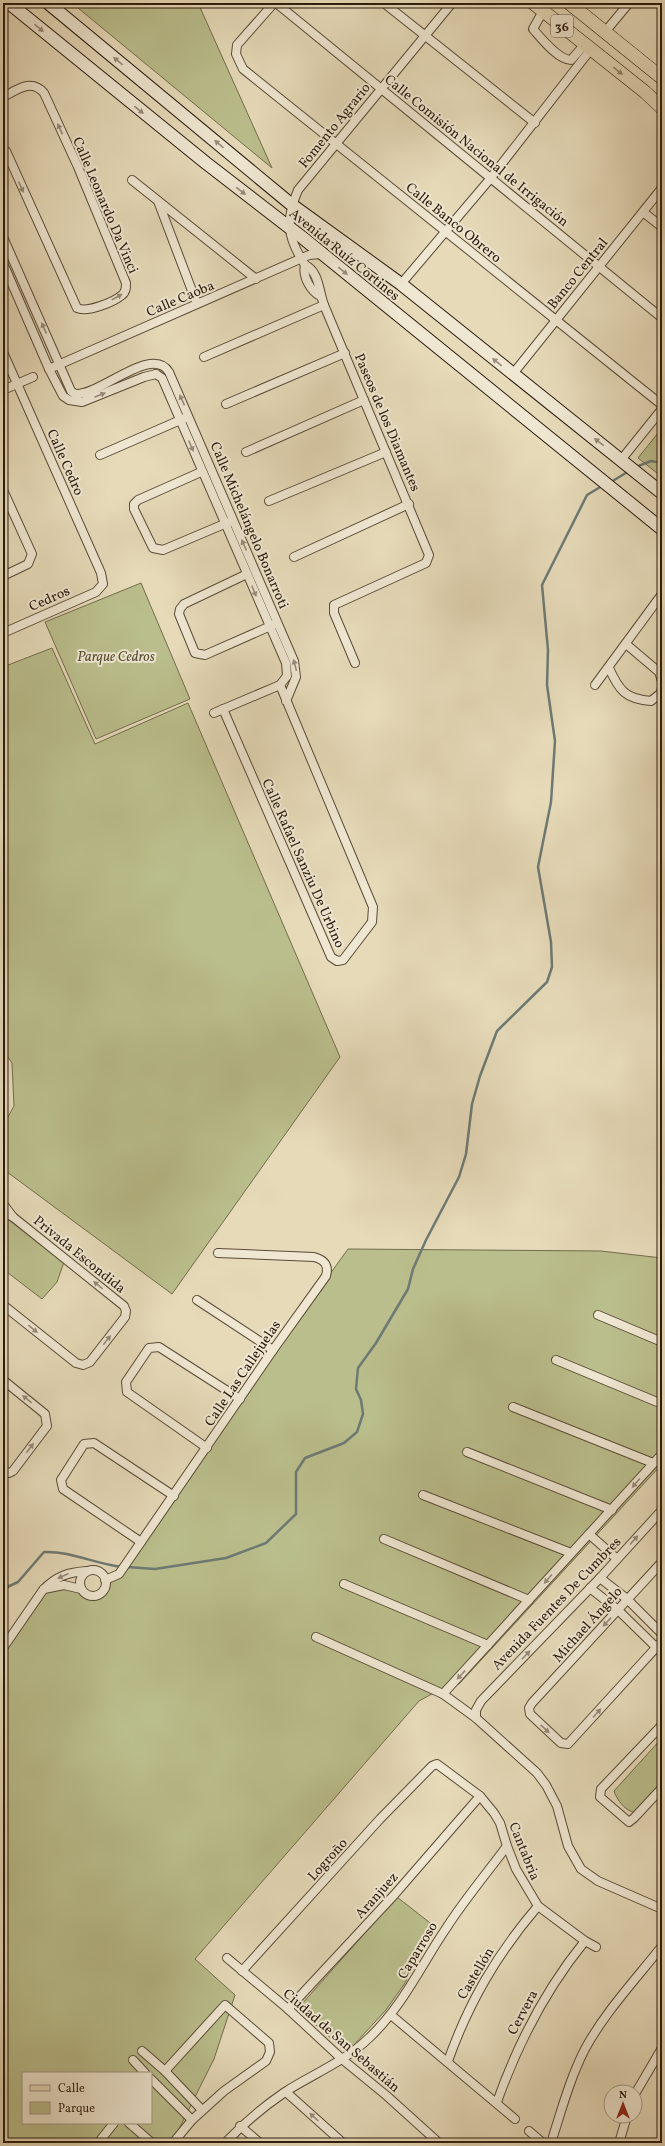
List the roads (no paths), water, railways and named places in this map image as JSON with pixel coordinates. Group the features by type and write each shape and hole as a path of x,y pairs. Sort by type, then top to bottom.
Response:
{"main road":[{"name":"36","path":"568,3 660,78"},
{"name":"36","path":"538,7 645,92 662,108"}],"street":[{"name":"Avenida Ruíz Cortines","path":"9,3 114,90 290,229 662,529"},
{"name":"Avenida Ruíz Cortines","path":"48,3 292,204 401,284 512,375 662,493"},
{"name":"Calle Banco Obrero","path":"275,3 237,45 236,54 244,69 662,406"},
{"name":"Calle Comisión Nacional de Irrigación","path":"275,3 662,318"},
{"path":"384,3 535,123"},
{"name":"Fomento Agrario","path":"290,229 288,218 298,190 452,3"},
{"path":"605,32 629,3"},
{"path":"538,7 533,29 551,48 566,60 571,60 588,46"},
{"path":"401,284 446,232 535,123 588,46"},
{"name":"Calle Leonardo Da Vinci","path":"3,96 30,84 36,86 44,93 78,167 126,283 126,290 122,296 88,311 77,308 6,151 3,150"},
{"name":"36","path":"645,92 662,105"},
{"path":"132,180 256,279"},
{"name":"Banco Central","path":"512,375 662,188"},
{"path":"158,200 197,304"},
{"path":"643,212 662,228"},
{"name":"Paseos de los Diamantes","path":"290,229 303,262 309,267 315,276 319,286 320,296 409,504 429,555 429,559 426,563 334,605 334,613 355,663"},
{"path":"3,237 60,364 72,397 76,402 89,400 144,377 156,374 159,363 147,364 87,393 72,397 63,396 49,369 3,262"},
{"name":"Calle Caoba","path":"49,369 256,279 303,262 313,254 321,254"},
{"path":"204,356 324,305"},
{"name":"Calle Cedro","path":"3,352 101,573 102,584"},
{"path":"226,404 345,353"},
{"name":"Calle Michelángelo Bonarroti","path":"159,363 165,366 169,372 189,416 247,574 286,663 287,676 280,685"},
{"name":"Calle Michelángelo Bonarroti","path":"156,374 162,378 201,472 229,522 278,624 297,668 295,684 286,701"},
{"path":"3,390 33,377"},
{"path":"246,452 364,400"},
{"path":"621,460 662,409"},
{"path":"100,455 189,416"},
{"path":"269,501 386,452"},
{"path":"201,472 138,500 134,504 134,509 153,548 158,550 229,522"},
{"path":"3,490 32,554 28,564 3,576"},
{"path":"620,496 645,506 662,519"},
{"path":"294,557 409,504"},
{"path":"247,574 184,604 180,609 179,614 195,653 205,655 278,624"},
{"name":"Cedros","path":"3,633 96,592 102,584"},
{"path":"595,685 662,594"},
{"path":"626,644 659,672 662,682"},
{"path":"609,668 616,683 624,694 636,700 651,701 661,693 662,686"},
{"path":"214,713 280,685"},
{"name":"Calle Rafael Sanziu De Urbino","path":"223,709 331,957 337,961 343,960 372,922 373,907 280,685"},
{"name":"Privada Escondida","path":"3,1305 76,1363 83,1365 90,1362 125,1317 126,1311 124,1306 4,1211"},
{"name":"Calle Las Callejuelas","path":"105,1580 119,1574 273,1350 326,1276 327,1265 321,1259 314,1257 218,1254"},
{"path":"197,1300 273,1350"},
{"path":"598,1315 662,1342"},
{"path":"207,1448 128,1392 126,1382 149,1348 154,1347 158,1348 240,1399"},
{"path":"556,1360 662,1404"},
{"path":"3,1380 45,1414 47,1426 13,1471 9,1473 3,1471"},
{"path":"513,1406 653,1463"},
{"path":"142,1542 63,1489 61,1480 84,1444 94,1443 174,1496"},
{"path":"467,1452 612,1510"},
{"path":"443,1694 662,1454"},
{"path":"423,1494 571,1553"},
{"name":"Avenida Fuentes De Cumbres","path":"476,1718 476,1710 481,1701 600,1578 662,1510"},
{"path":"589,1534 617,1559"},
{"path":"384,1539 530,1600"},
{"name":"Michael Ángelo","path":"660,1647 566,1745 561,1744 531,1716 529,1708 532,1703 662,1562"},
{"path":"81,1589 81,1577 87,1570"},
{"path":"3,1648 43,1590 51,1581 64,1574 87,1570 100,1572 105,1580 103,1591 96,1595 87,1595 81,1589 64,1585 43,1590"},
{"path":"600,1578 627,1599 662,1634"},
{"path":"344,1584 488,1645"},
{"path":"590,1588 618,1610 660,1647"},
{"path":"316,1637 443,1694 476,1718 537,1773 546,1785 557,1806 568,1846 581,1869 598,1881 662,1909"},
{"path":"662,1725 600,1789 599,1794 600,1797 629,1822 662,1788"},
{"name":"Cantabria","path":"432,1766 437,1764 441,1765 480,1796 500,1823 507,1846 524,1884 538,1906 585,1941 596,1947"},
{"name":"Logroño","path":"242,1971 380,1820 432,1766"},
{"name":"Aranjuez","path":"288,2009 395,1894 480,1796"},
{"name":"Caparroso","path":"225,2143 240,2126 286,2092 343,2060 369,2038 391,2015 416,1978 448,1925 507,1846"},
{"name":"Castellón","path":"448,2061 472,2001 505,1947 538,1906"},
{"name":"Cervera","path":"498,2102 509,2069 525,2032 549,1989 585,1941"},
{"path":"551,2143 575,2073 585,2049 598,2028 662,1946"},
{"name":"Ciudad de San Sebastián","path":"226,1958 288,2009 343,2060 387,2096 439,2143"},
{"path":"165,2071 225,2005 269,2043 270,2052 266,2061 224,2090 192,2120 173,2143"},
{"path":"391,2015 498,2102 516,2119"},
{"path":"641,2084 662,2048"},
{"path":"142,2051 165,2071 202,2110"},
{"path":"133,2060 144,2072"},
{"path":"152,2080 192,2120"},
{"path":"286,2092 343,2143"},
{"path":"98,2143 113,2124"},
{"path":"130,2124 152,2143"},
{"path":"619,2143 625,2124"},
{"path":"240,2126 260,2143"},
{"path":"529,2131 543,2143"}],"waterway":[{"path":"636,467 651,461 662,463"},
{"path":"611,482 629,471"},
{"path":"127,1567 155,1569 226,1558 266,1543 296,1514 296,1472 305,1458 344,1443 357,1432 363,1414 361,1400 356,1389 358,1368 376,1343 408,1289 413,1269 426,1240 459,1177 466,1154 472,1104 480,1076 497,1031 547,982 552,967 551,942 538,867 551,802 555,741 547,685 548,650 542,585 587,495 602,486"},
{"path":"3,1589 18,1582 44,1552 54,1552 122,1567"}],"park label":[{"name":"Parque Cedros","path":"116,656"}]}
